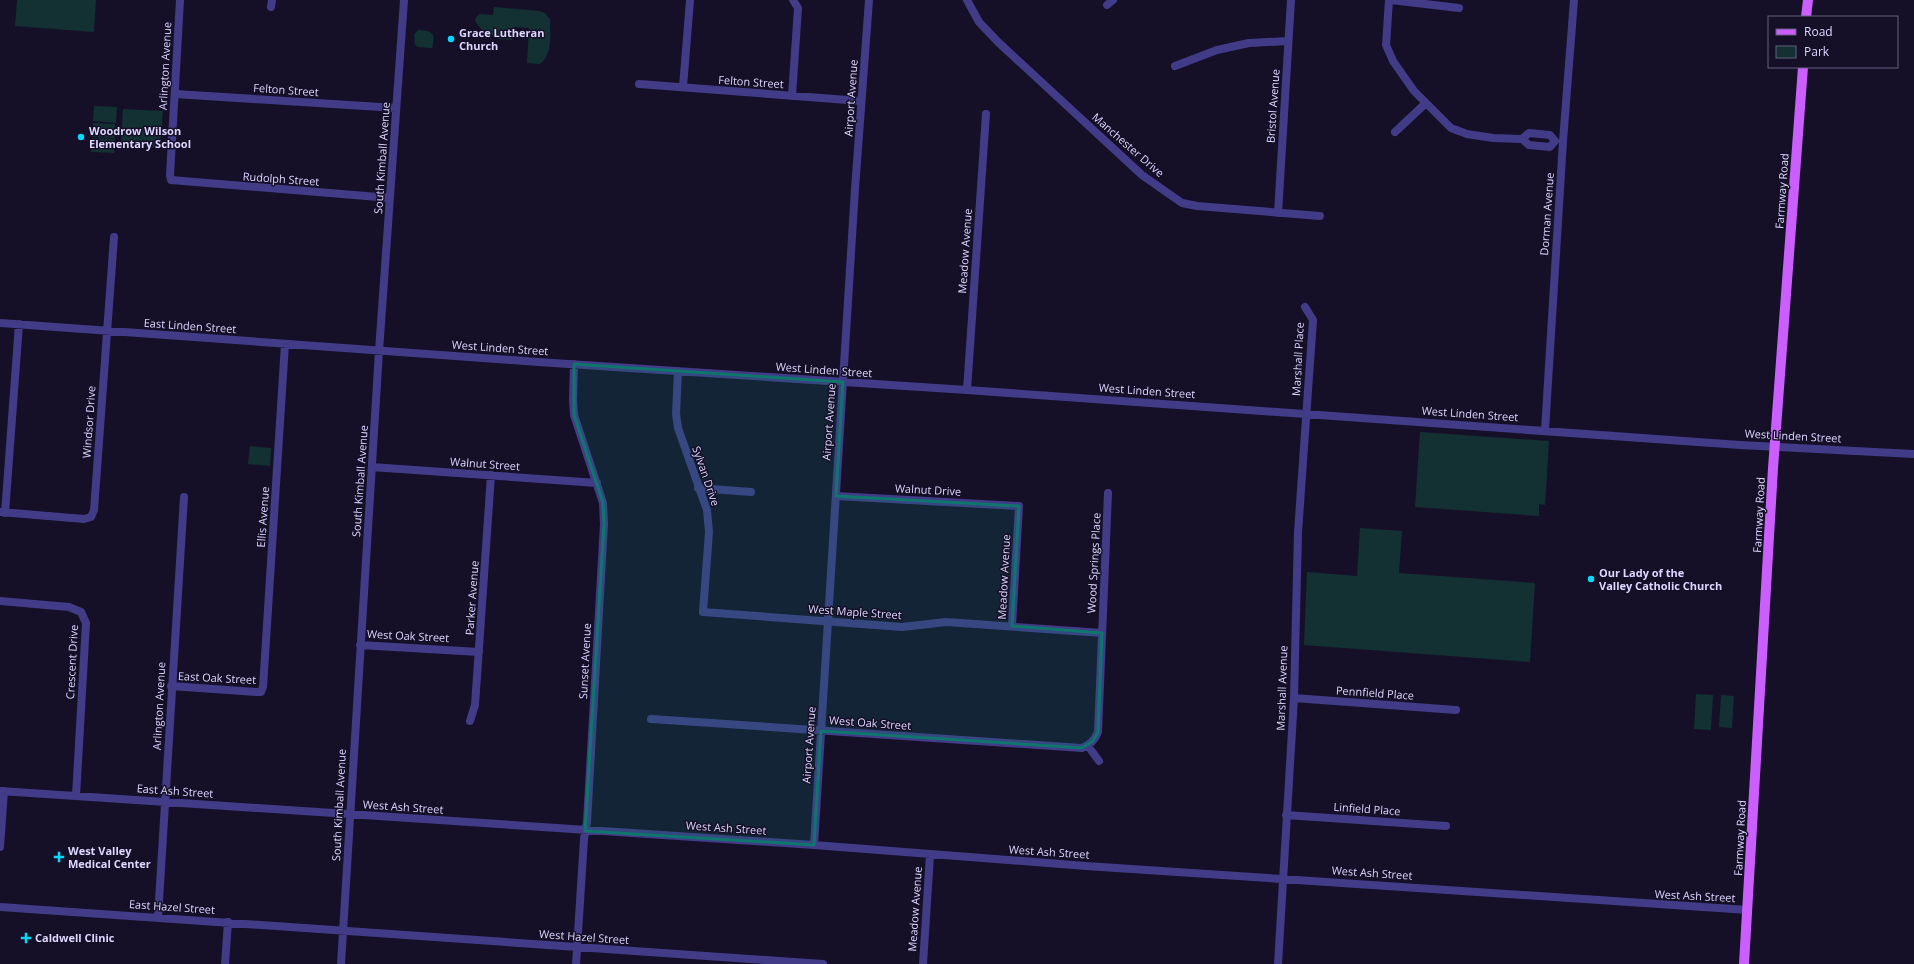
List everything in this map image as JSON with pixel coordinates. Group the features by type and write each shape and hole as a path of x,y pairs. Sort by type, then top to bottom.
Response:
{"main road":[{"path":"1806,16 1808,0"},
{"name":"Farmway Road","path":"1744,964 1775,447 1803,68"}],"street":[{"name":"Arlington Avenue","path":"171,180 170,175 180,0"},
{"name":"South Kimball Avenue","path":"340,964 378,351 404,0"},
{"path":"683,87 690,0"},
{"path":"792,0 798,8 792,96"},
{"name":"Airport Avenue","path":"814,845 861,101 869,0"},
{"name":"Manchester Drive","path":"967,0 979,22 1045,86 1142,175 1182,203 1197,206 1320,216"},
{"name":"Bristol Avenue","path":"1278,213 1290,0"},
{"path":"1459,8 1390,0 1386,45 1393,61 1414,91 1451,128 1467,134 1493,138 1522,139 1529,134 1543,134 1550,135 1559,141 1550,147 1529,145 1522,139"},
{"name":"Dorman Avenue","path":"1545,430 1559,141 1574,0"},
{"path":"1175,66 1217,50 1249,43 1288,41"},
{"name":"Felton Street","path":"639,84 861,101"},
{"name":"Felton Street","path":"175,94 396,108"},
{"path":"1395,132 1426,103"},
{"name":"Meadow Avenue","path":"967,390 986,114"},
{"name":"Rudolph Street","path":"171,180 390,198"},
{"name":"Windsor Drive","path":"3,513 84,519 91,517 94,510 114,237"},
{"name":"Marshall Place","path":"1305,307 1313,320 1306,414"},
{"name":"East Linden Street","path":"0,323 378,351"},
{"path":"3,513 19,324"},
{"name":"Ellis Avenue","path":"261,692 263,687 285,344"},
{"name":"West Linden Street","path":"378,351 967,390 1775,447 1914,454"},
{"name":"Sunset Avenue","path":"574,364 574,415 603,503 604,524 576,964"},
{"name":"Sylvan Drive","path":"678,372 676,414 678,428 707,510 709,532 703,612"},
{"name":"Marshall Avenue","path":"1278,964 1294,698 1298,532 1306,414"},
{"name":"Walnut Street","path":"372,467 597,483"},
{"name":"Parker Avenue","path":"470,721 475,705 491,475"},
{"path":"698,488 751,492"},
{"name":"Wood Springs Place","path":"1088,746 1094,741 1098,732 1108,494"},
{"name":"Walnut Drive","path":"836,496 1019,506"},
{"name":"Arlington Avenue","path":"158,917 171,686 184,497"},
{"name":"Meadow Avenue","path":"1012,626 1019,506"},
{"name":"Crescent Drive","path":"0,601 69,607 81,612 86,624 76,796"},
{"name":"West Maple Street","path":"703,612 902,627 946,622 1102,633"},
{"name":"West Oak Street","path":"360,645 479,652"},
{"name":"East Oak Street","path":"171,686 261,692"},
{"name":"Pennfield Place","path":"1294,698 1456,710"},
{"name":"West Oak Street","path":"651,719 1082,748 1088,746"},
{"path":"1088,746 1099,761"},
{"path":"0,847 2,791"},
{"name":"East Ash Street","path":"2,791 349,814"},
{"name":"West Ash Street","path":"349,814 814,845 930,855 1283,878 1597,901 1748,910"},
{"name":"Linfield Place","path":"1286,815 1446,826"},
{"name":"Meadow Avenue","path":"923,964 930,855"},
{"name":"East Hazel Street","path":"0,907 342,931"},
{"path":"225,964 228,922"},
{"name":"West Hazel Street","path":"342,931 823,964"}],"highlighted area":[{"path":"574,364 843,382 836,496 1019,506 1012,626 1102,633 1098,732 1093,741 1082,748 821,731 814,845 585,831 604,524 603,503 574,415"}],"green space":[{"path":"17,0 96,0 94,32 15,26"},
{"path":"494,7 540,11 545,13 550,19 549,49 544,60 540,64 527,63 529,28 513,27 512,40 498,39 498,36 486,35 475,21 476,17 480,14 493,15"},
{"path":"418,30 427,31 432,34 434,39 432,48 418,47 415,45 414,35"},
{"path":"94,106 117,107 116,123 93,121"},
{"path":"123,109 163,111 160,147 121,145"},
{"path":"93,123 115,124 115,138 92,137"},
{"path":"92,138 115,139 114,153 91,152"},
{"path":"1420,432 1549,441 1545,505 1539,504 1539,516 1415,507"},
{"path":"250,446 271,448 270,466 248,464"},
{"path":"1360,528 1402,531 1399,573 1535,583 1530,662 1304,645 1307,572 1357,576"},
{"path":"1696,694 1713,695 1711,730 1694,729"},
{"path":"1721,695 1734,696 1732,728 1719,727"}],"place":[{"name":"Grace Lutheran Church","path":"451,39"},
{"name":"Woodrow Wilson Elementary School","path":"81,137"},
{"name":"Our Lady of the Valley Catholic Church","path":"1591,579"},
{"name":"West Valley Medical Center","path":"59,857"},
{"name":"Caldwell Clinic","path":"26,938"}]}
